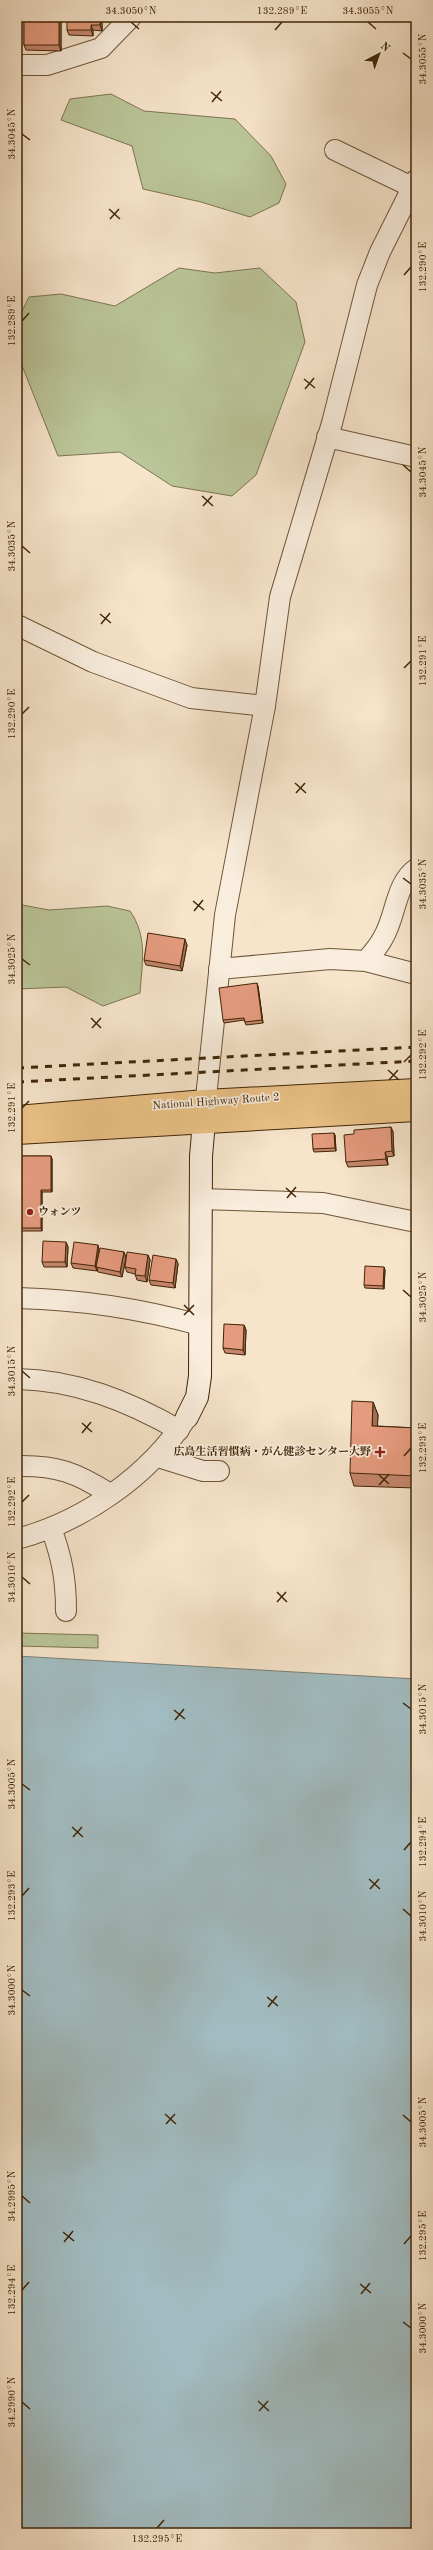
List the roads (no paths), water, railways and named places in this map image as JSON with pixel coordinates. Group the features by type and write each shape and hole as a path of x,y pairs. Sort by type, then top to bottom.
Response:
{"highway":[{"name":"National Highway Route 2","path":"17,1133 416,1090"},
{"name":"National Highway Route 2","path":"17,1117 205,1112 416,1110"}],"street":[{"path":"17,65 47,65 93,51 100,48 112,26 131,17"},
{"path":"17,1539 51,1528 110,1494 158,1457 183,1424 199,1386 201,1199 205,1112 219,969 225,915 265,706 280,597 327,437 367,285 380,252 415,185 335,150"},
{"path":"327,437 416,457"},
{"path":"17,625 93,662 192,698 265,706"},
{"path":"366,961 384,938 406,879 416,868"},
{"path":"219,969 330,959 366,961 416,974"},
{"path":"201,1199 322,1203 416,1222"},
{"path":"17,1298 104,1303 152,1312 200,1325"},
{"path":"17,1379 70,1385 108,1395 145,1411 183,1424"},
{"path":"158,1457 203,1471 219,1471"},
{"path":"17,1466 49,1466 64,1469 110,1494"},
{"path":"51,1528 62,1555 66,1582 66,1611"}],"water":[{"path":"17,1656 416,1679 416,2533 17,2533"}],"railway":[{"path":"17,1068 416,1047"},
{"path":"17,1082 416,1061"}],"place":[{"name":"ウォンツ","path":"30,1212"},
{"name":"広島生活習慣病・がん健診センター大野","path":"380,1452"}]}
